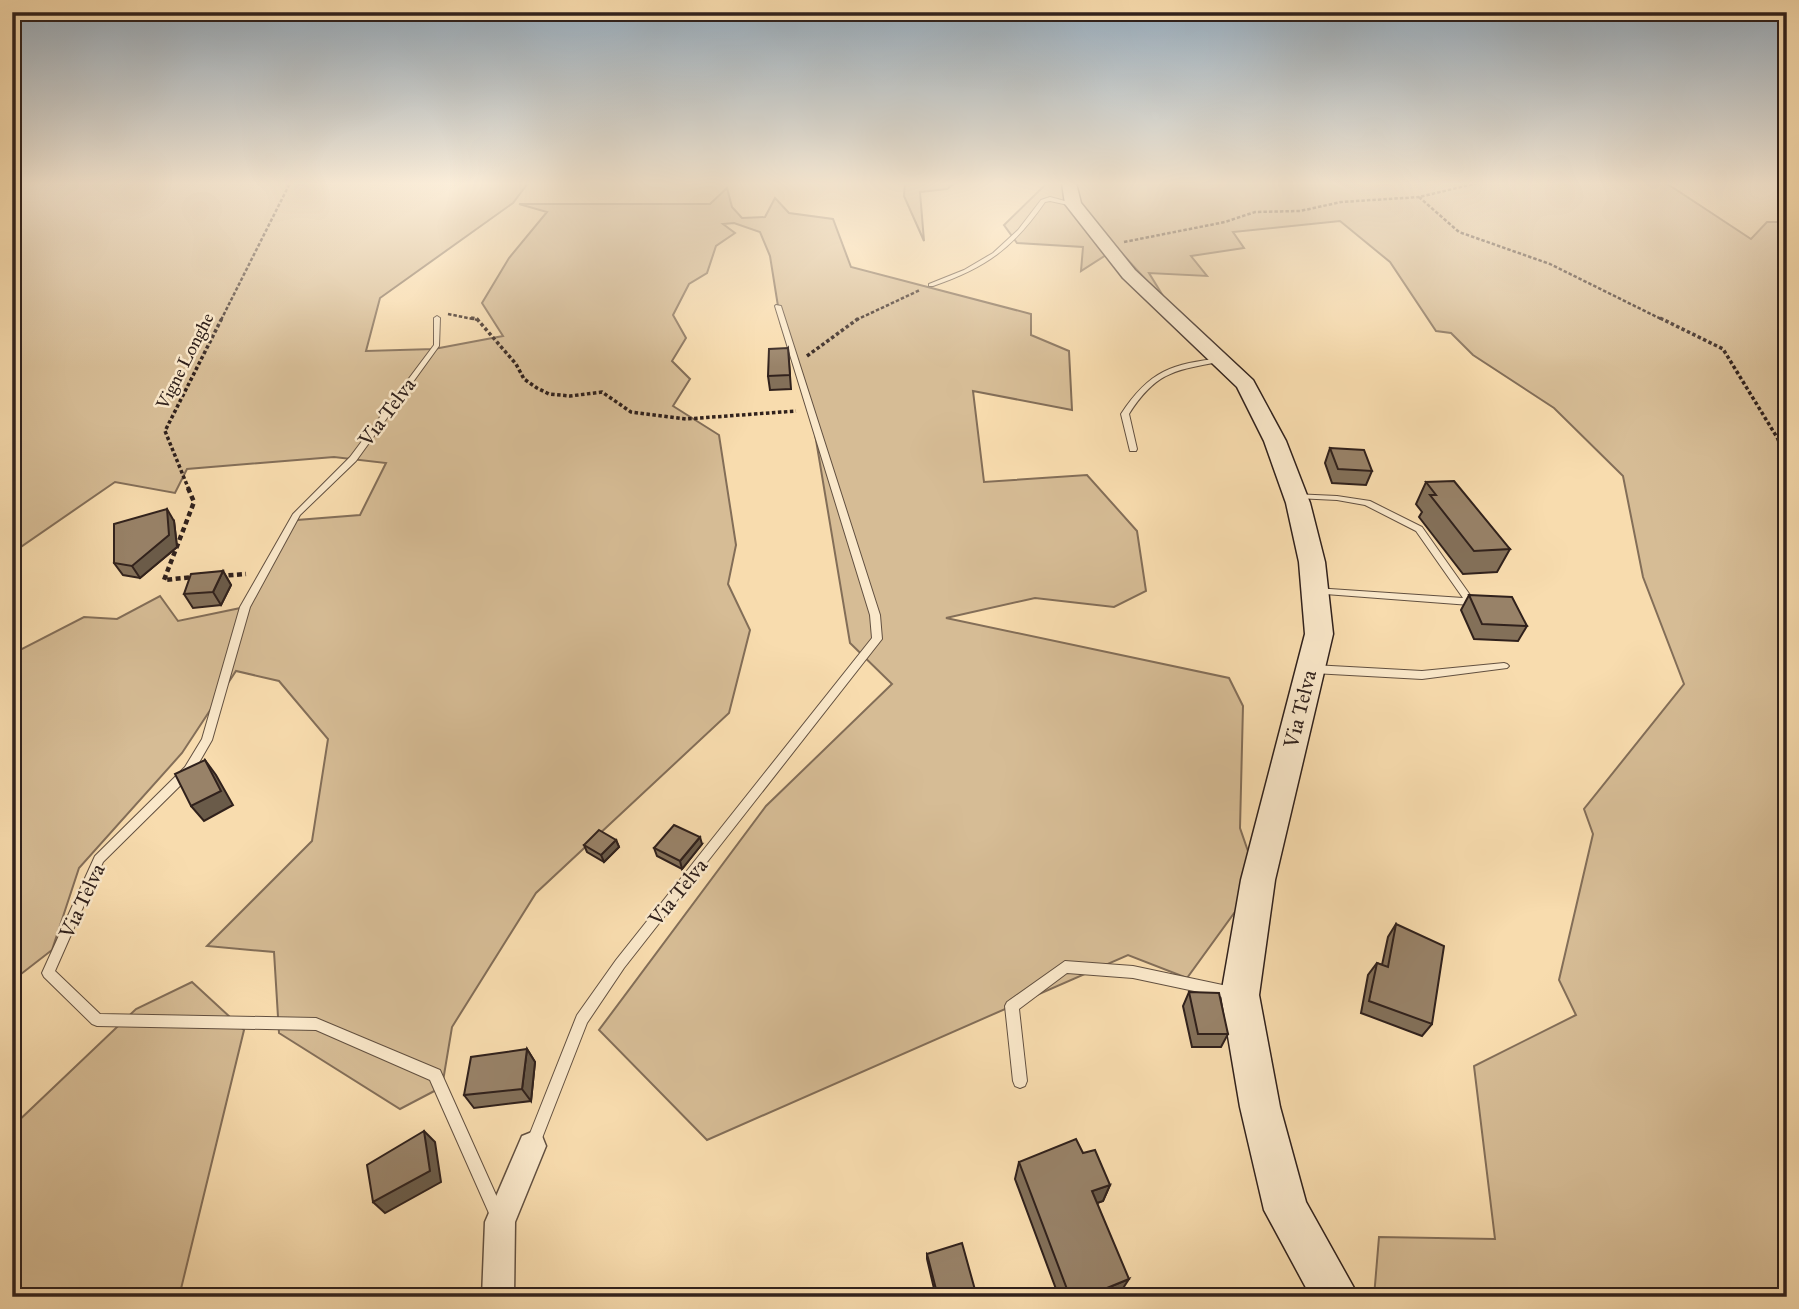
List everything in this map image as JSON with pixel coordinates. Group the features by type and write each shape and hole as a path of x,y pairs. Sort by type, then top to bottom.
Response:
{"street":[{"name":"Via Telva","path":"1106,245 1148,296 1224,360 1246,384 1275,442 1295,496 1312,562 1319,634 1258,880 1240,995 1260,1107 1286,1210 1336,1297"},
{"name":"Via Telva","path":"498,1297 500,1222 532,1146"}],"lane":[{"path":"931,285 956,277 1008,244"},
{"name":"Via Telva","path":"532,1146 582,1019 620,964 877,639 875,615 778,306"},
{"name":"Via Telva","path":"437,318 437,345 353,459 297,514 245,607 206,740 190,770 99,859 48,974 97,1020 316,1024 435,1075 500,1222"},
{"path":"1133,449 1125,414 1147,384 1166,371 1186,364 1224,360"},
{"path":"1295,496 1367,503 1419,529 1470,602 1314,591"},
{"path":"1310,669 1422,675 1504,666"},
{"path":"1020,1081 1012,1006 1065,967 1133,972 1240,995"}],"path":[{"name":"Vigne Longhe","path":"202,577 164,580 194,502 164,431 259,244"},
{"path":"1106,245 1111,244"},
{"path":"1493,244 1550,264 1723,349 1778,439 1787,472"},
{"path":"796,358 806,357 864,314 931,285"},
{"path":"437,318 444,314 477,319 516,364 524,379 549,394 589,395 602,392 631,412 686,419 811,410"},
{"path":"214,576 264,572"}],"shaded area":[{"path":"12,244 455,244 380,298 366,351 434,349 503,336 482,303 520,244 719,244 707,273 689,284 673,315 686,338 672,361 690,379 673,406 719,435 736,545 728,584 750,630 729,713 536,893 452,1027 442,1087 400,1109 279,1033 274,952 207,946 312,841 328,739 279,681 236,671 182,753 79,868 52,950 12,981 12,654 84,617 117,619 160,596 178,621 245,607 297,520 360,515 386,463 334,457 187,469 175,493 115,482 12,553"},
{"path":"765,244 842,244 851,267 1031,314 1031,335 1069,351 1072,410 973,391 984,482 1087,475 1137,531 1146,591 1114,607 1035,598 946,618 1229,678 1243,706 1240,828 1258,880 1187,978 1128,955 707,1140 599,1030 766,806 892,684 850,643 811,410 781,325 770,256"},
{"path":"1035,244 1241,244 1244,248 1191,256 1207,276 1149,273 1168,304 1117,248 1081,271 1083,247"},
{"path":"1368,244 1787,244 1787,1297 1374,1297 1379,1237 1495,1239 1474,1066 1576,1015 1559,980 1593,834 1584,809 1684,684 1643,577 1623,476 1554,408 1473,355 1451,333 1436,331 1390,262"},
{"path":"192,982 244,1030 179,1297 12,1297 12,1127 136,1009"}],"building":[{"path":"788,348 790,375 768,376 769,349"},
{"path":"1330,448 1364,450 1372,471 1338,469"},
{"path":"1454,481 1510,549 1474,551 1430,495 1436,495 1426,482"},
{"path":"167,509 169,535 132,566 114,563 114,524"},
{"path":"223,571 213,592 184,594 191,574"},
{"path":"1469,595 1512,597 1527,626 1482,624"},
{"path":"205,760 221,791 191,806 175,774"},
{"path":"674,825 700,837 680,861 654,848"},
{"path":"599,830 616,840 601,855 584,845"},
{"path":"1396,924 1444,946 1432,1024 1369,1001 1377,963 1388,967"},
{"path":"1189,992 1219,993 1228,1034 1198,1034"},
{"path":"527,1049 522,1089 464,1095 471,1057"},
{"path":"424,1131 430,1171 373,1202 367,1165"},
{"path":"1076,1139 1083,1153 1095,1150 1110,1185 1092,1191 1129,1279 1085,1297 1070,1297 1019,1162"},
{"path":"962,1243 977,1297 938,1297 927,1254"}]}
